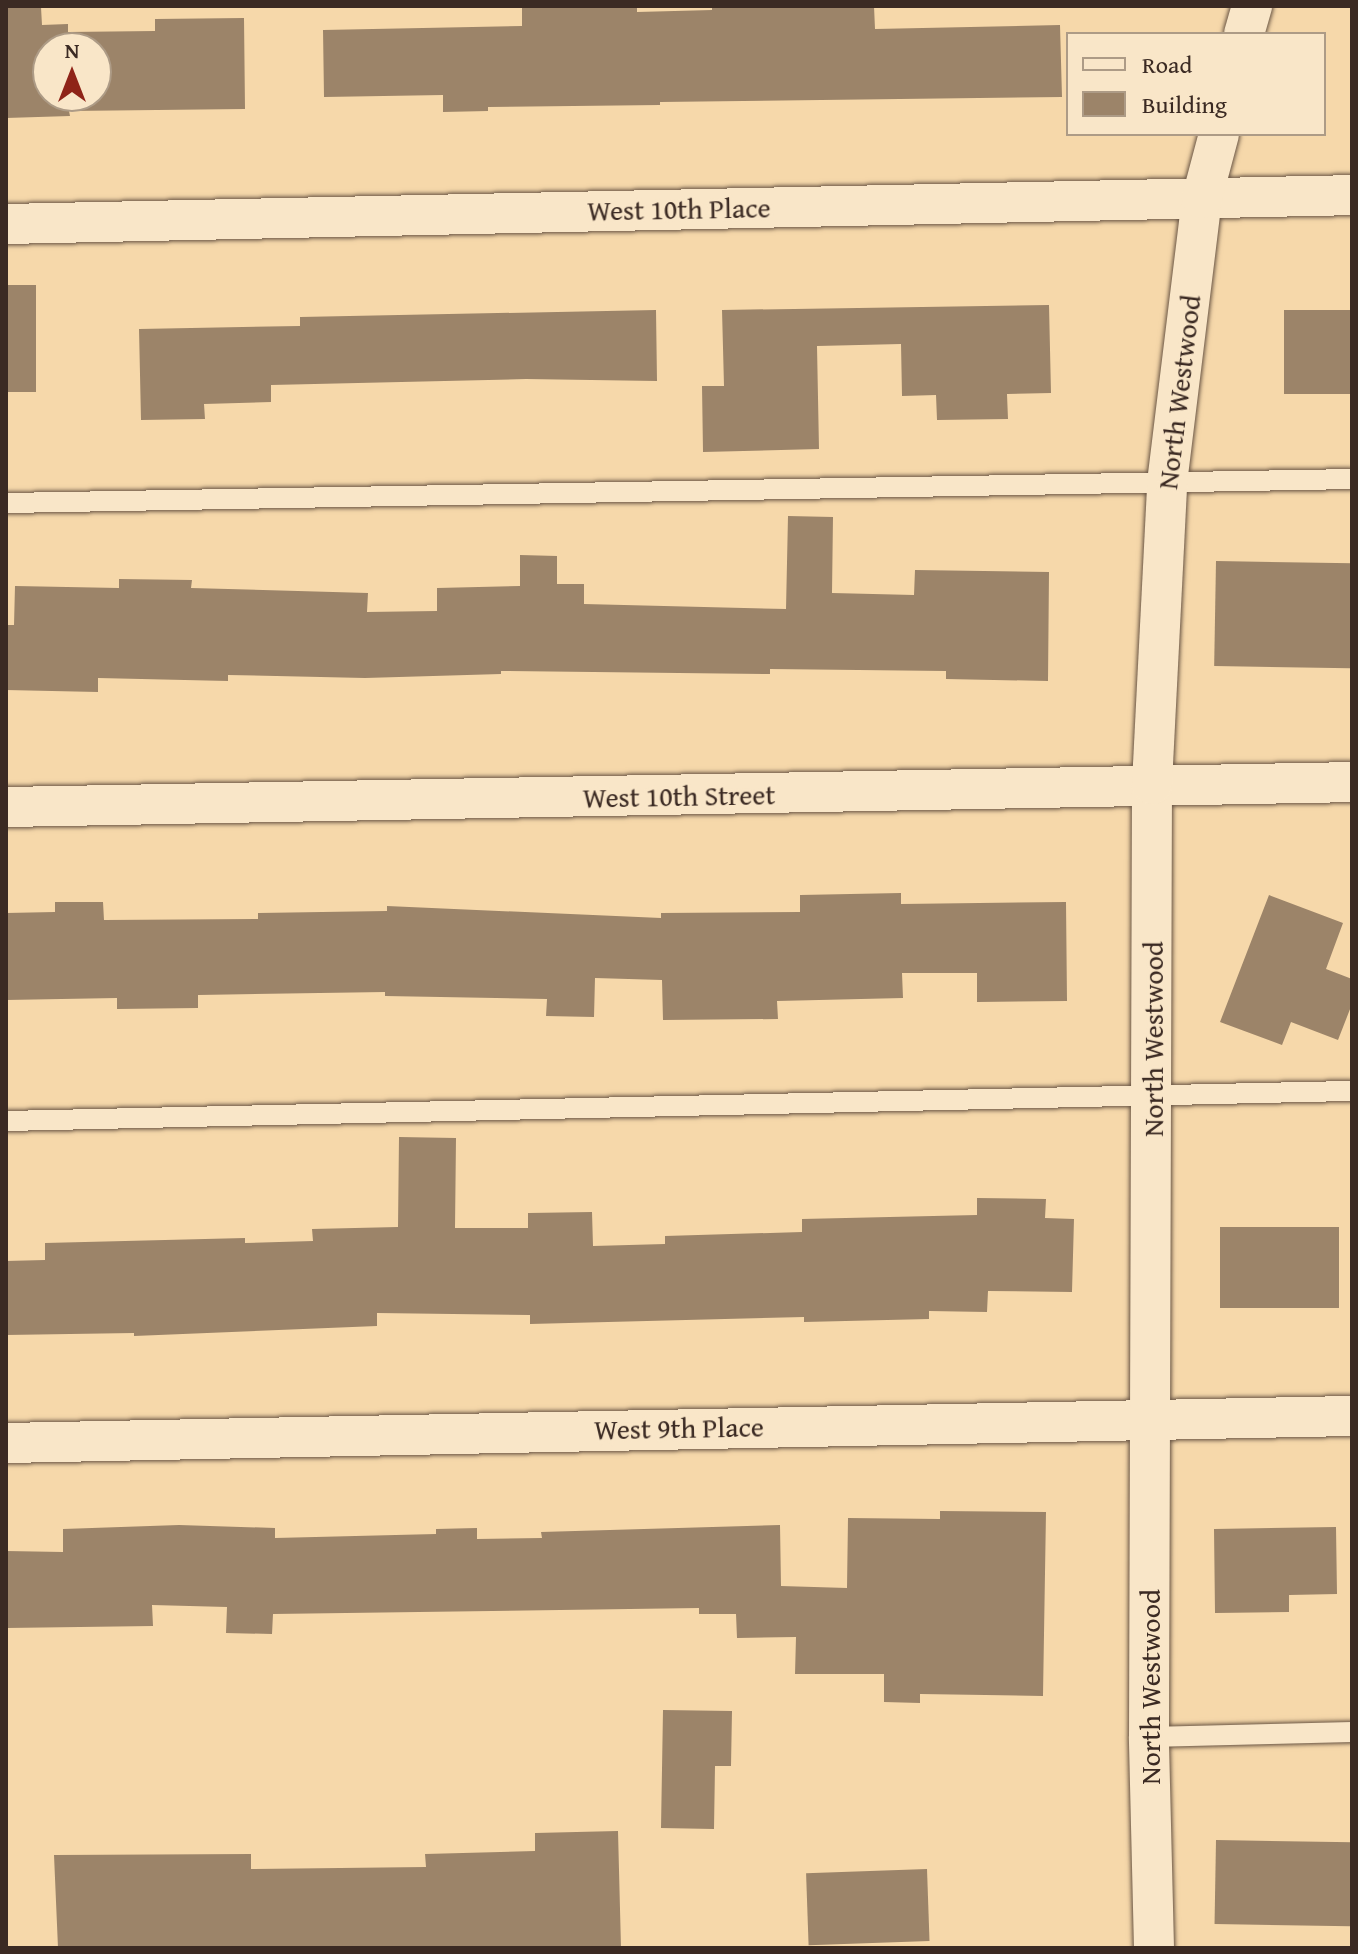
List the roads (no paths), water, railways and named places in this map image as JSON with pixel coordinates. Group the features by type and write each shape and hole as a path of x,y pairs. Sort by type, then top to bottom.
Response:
{"street":[{"path":"1245,32 1252,6"},
{"name":"North Westwood","path":"1154,1948 1149,1737 1152,784 1167,483 1202,198 1218,136"},
{"name":"West 10th Place","path":"6,224 1352,195"},
{"name":"West 10th Street","path":"6,807 1352,782"},
{"name":"West 9th Place","path":"6,1443 1352,1416"}],"lane":[{"path":"6,503 1352,479"},
{"path":"6,1121 1352,1091"},
{"path":"1149,1737 1352,1732"}]}
